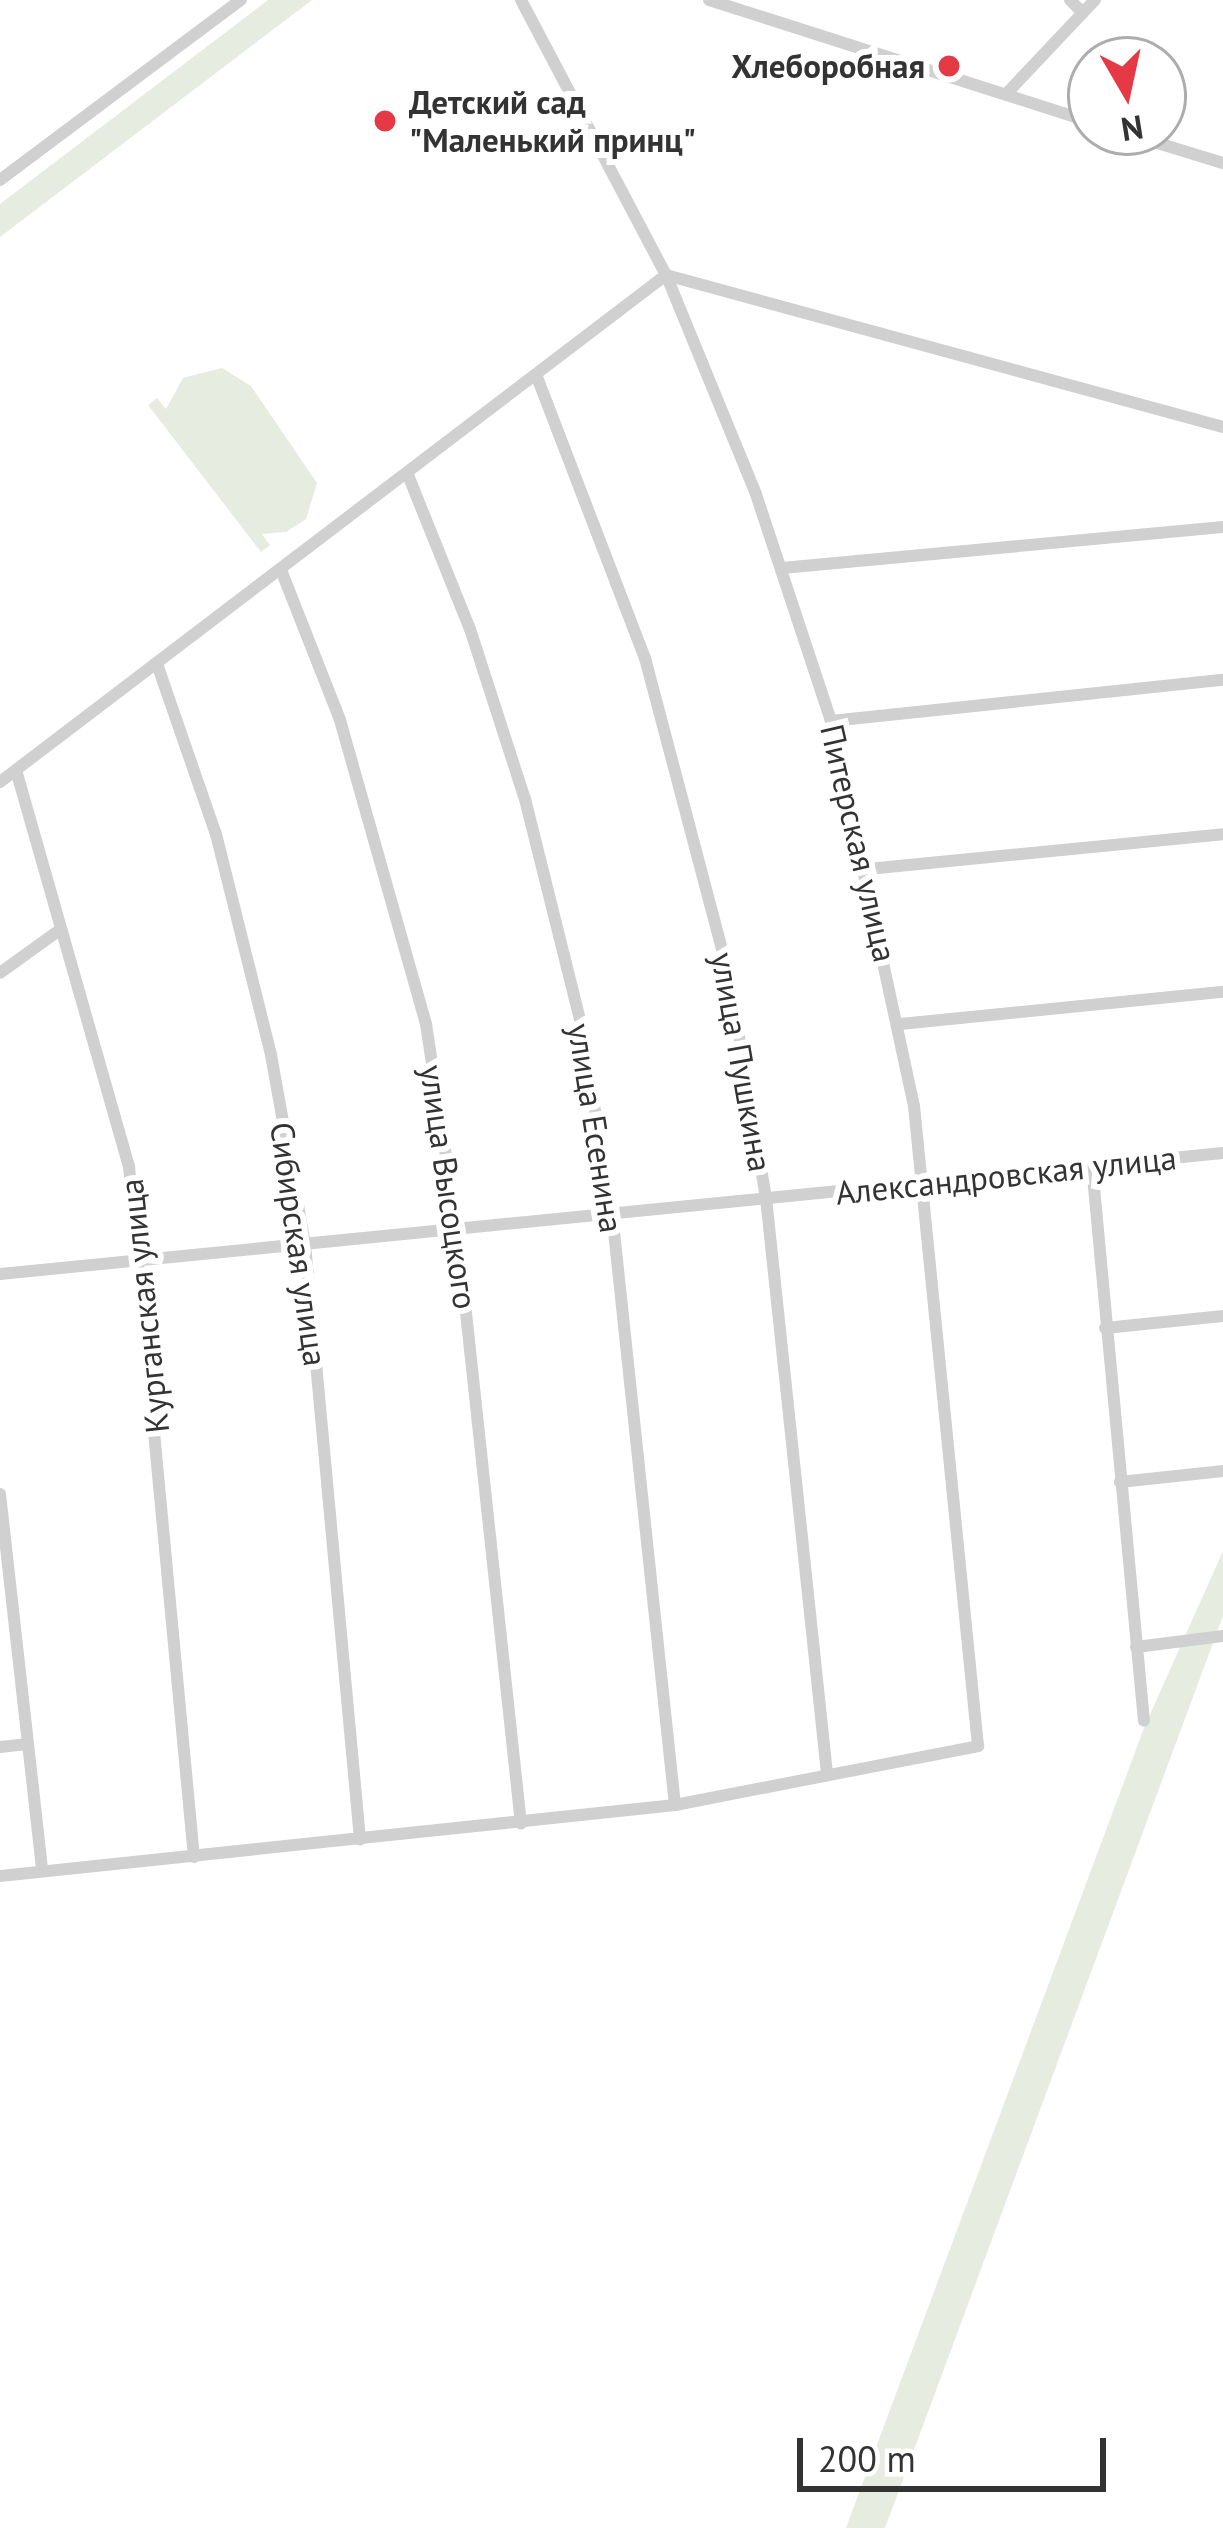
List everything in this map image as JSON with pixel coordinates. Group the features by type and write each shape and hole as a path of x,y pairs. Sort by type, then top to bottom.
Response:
{"street":[{"path":"0,180 241,0"},
{"name":"Питерская улица","path":"521,0 666,275 782,568 831,721 900,1024 925,1183 978,1746 827,1774"},
{"path":"709,0 1067,114"},
{"path":"1070,0 1083,13"},
{"path":"1007,93 1095,0"},
{"path":"1187,152 1223,163"},
{"path":"0,782 666,275 1223,427"},
{"name":"улица Пушкина","path":"537,377 645,658 683,787 729,977 766,1198 827,1774"},
{"name":"улица Есенина","path":"408,475 470,629 556,908 612,1214 675,1805"},
{"path":"782,568 1223,527"},
{"name":"улица Высоцкого","path":"281,570 379,841 426,1024 457,1229 521,1824"},
{"name":"Сибирская улица","path":"157,664 216,834 271,1055 305,1244 360,1839"},
{"path":"831,721 1223,680"},
{"name":"Курганская улица","path":"16,770 112,1093 142,1260 194,1857"},
{"path":"868,869 1223,834"},
{"path":"0,974 61,928"},
{"path":"900,1024 1223,992"},
{"name":"Александровская улица","path":"0,1274 1223,1153"},
{"path":"1092,1166 1144,1721"},
{"path":"1105,1328 1223,1316"},
{"path":"1120,1482 1223,1471"},
{"path":"0,1494 5,1591 42,1871"},
{"path":"1136,1647 1223,1636"},
{"path":"0,1747 28,1744"},
{"path":"0,1876 521,1824 675,1805 827,1774"}],"shaded area":[{"path":"268,0 312,0 0,237 0,204"},
{"path":"222,368 251,386 317,483 306,519 286,532 262,534 270,545 261,552 148,405 157,398 166,409 183,378"},
{"path":"1223,1551 1223,1616 885,2528 846,2528 1144,1728"}],"place":[{"name":"Хлеборобная","path":"949,66"},
{"name":"Детский сад \"Маленький принц\"","path":"385,121"}]}
